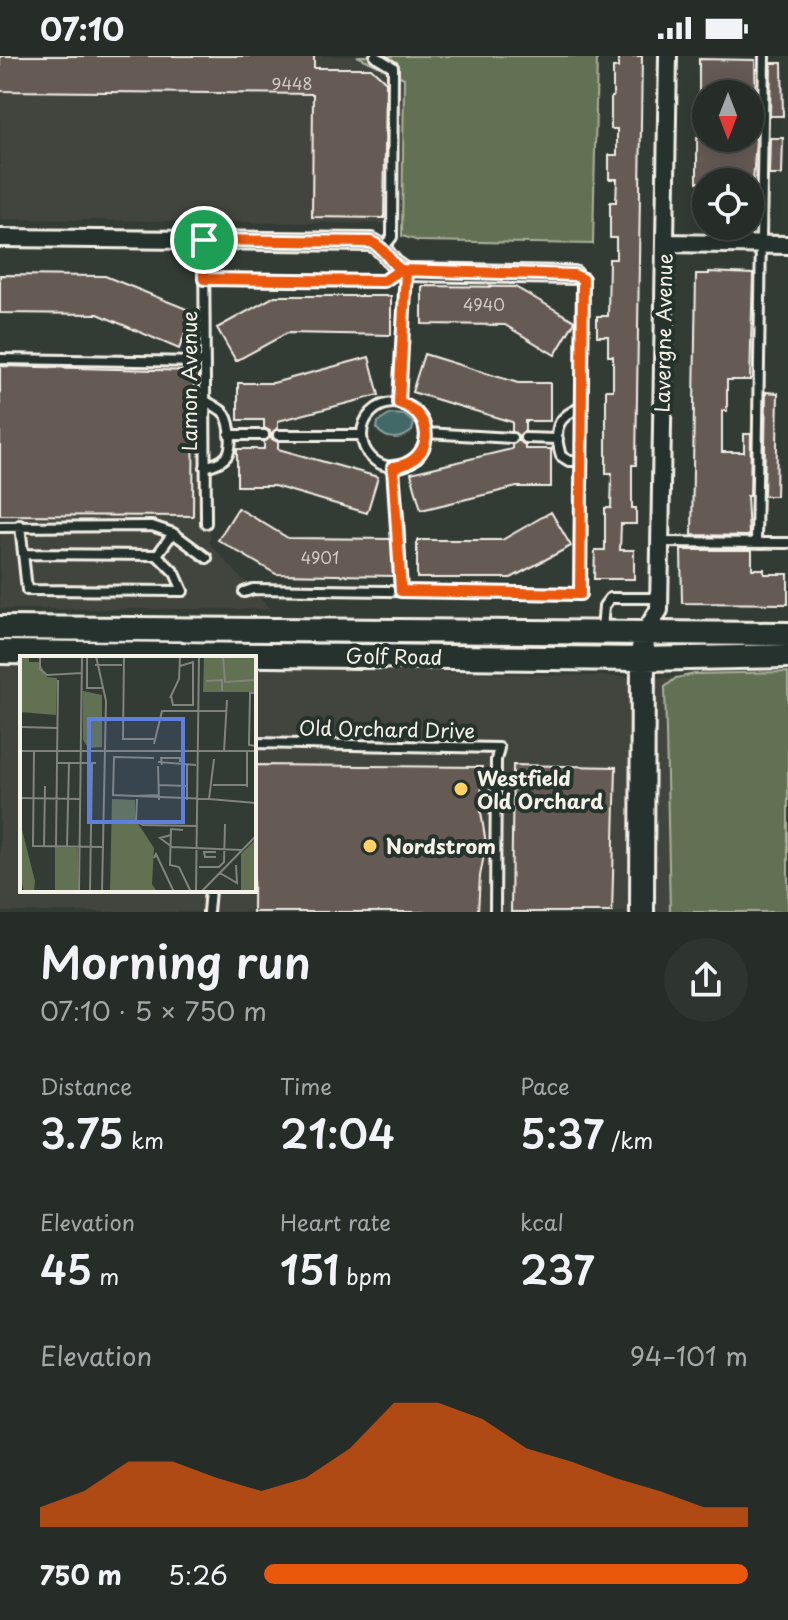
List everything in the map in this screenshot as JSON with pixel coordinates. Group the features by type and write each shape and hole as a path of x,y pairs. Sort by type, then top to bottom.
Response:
{"main road":[{"name":"Golf Road","path":"0,628 788,634"},
{"path":"642,912 643,635"},
{"name":"Golf Road","path":"0,652 233,656"},
{"name":"Golf Road","path":"256,656 643,659 788,656"}],"street":[{"name":"Lavergne Avenue","path":"659,604 668,56"},
{"path":"0,238 362,241 383,248 403,271 574,275"},
{"path":"665,243 788,245"},
{"path":"643,635 659,604 681,634"}],"lane":[{"path":"375,56 393,67 392,237 383,248"},
{"path":"756,543 764,56"},
{"name":"Lamon Avenue","path":"204,240 206,523"},
{"path":"204,279 384,281 403,271 399,403"},
{"path":"244,592 253,589 580,594 583,279 574,275"},
{"path":"0,359 205,362"},
{"path":"205,400 224,412 229,421 228,454 221,461 205,467"},
{"path":"390,403 399,403 415,410 426,433 417,457 402,466 393,467 383,465 368,454 362,435 363,426 373,411 390,403"},
{"path":"582,407 564,414 559,420 558,439 561,456 569,461 582,461"},
{"path":"426,433 512,438"},
{"path":"229,435 264,435"},
{"path":"278,435 362,435"},
{"path":"525,438 558,439"},
{"path":"393,467 401,591"},
{"path":"20,525 23,554 27,590 183,591 175,573 157,555 23,554"},
{"path":"0,527 152,526 173,533 207,558"},
{"path":"157,555 173,533"},
{"path":"660,542 788,543"},
{"path":"602,634 604,606 608,599 659,604"},
{"path":"227,631 233,656"},
{"name":"Old Orchard Drive","path":"256,743 499,748 496,760 495,912"},
{"path":"208,912 210,892"}],"shaded area":[{"path":"0,56 357,56 404,78 402,224 0,219"},
{"path":"212,356 210,544 270,609 0,609 0,358"},
{"name":"Westfield Old Orchard","path":"0,661 20,662 20,892 256,892 256,667 676,678 665,688 670,912 0,912"}],"green space":[{"path":"357,56 597,56 593,244 419,241 402,236 404,78"},
{"path":"788,672 788,912 670,912 665,687 676,678 694,674"}],"water":[{"path":"391,414 404,415 414,423 412,431 394,438 381,433 377,429 378,422"}],"building":[{"path":"0,56 314,56 314,68 371,68 386,82 384,218 312,217 313,94 0,91"},
{"path":"618,56 642,56 636,465 632,465 632,508 636,508 636,524 621,524 620,550 634,550 634,579 594,579 595,550 605,550 605,508 611,508 612,473 606,473 606,390 613,390 613,356 608,356 608,336 597,336 597,316 608,316 609,259 616,259 616,238 610,238 610,202 616,202 617,179 609,179 609,155 617,155 617,129 611,129 611,97 613,68 618,68"},
{"path":"699,59 755,60 755,80 699,80"},
{"path":"771,63 782,63 783,116 770,116"},
{"path":"770,138 783,138 782,175 769,175"},
{"path":"697,152 755,152 754,168 697,168"},
{"path":"696,274 753,274 750,380 727,380 727,411 722,411 722,452 744,452 744,434 751,434 750,496 747,496 749,536 692,535"},
{"path":"0,275 105,276 194,312 179,349 98,314 0,313"},
{"path":"422,286 515,287 575,321 555,355 505,325 422,324"},
{"path":"275,296 391,296 391,335 287,333 236,361 217,328"},
{"path":"424,354 518,383 550,383 550,421 525,421 525,431 519,436 512,431 512,422 412,392"},
{"path":"369,357 379,395 278,421 278,428 271,434 272,439 278,442 278,449 378,477 367,513 274,486 237,486 237,449 264,449 264,442 271,436 270,431 264,428 264,420 238,420 238,383 273,383"},
{"path":"0,366 194,371 193,516 0,515"},
{"path":"766,392 778,393 776,496 764,496"},
{"path":"518,440 525,445 525,449 551,449 551,487 517,487 421,510 411,473 512,449"},
{"path":"238,508 288,538 392,539 393,576 276,574 218,540"},
{"path":"551,512 571,546 511,578 417,578 417,540 502,540"},
{"path":"681,550 752,550 752,569 764,569 764,574 788,574 788,604 682,603"},
{"path":"256,765 482,767 481,812 486,844 478,912 253,912 253,892 256,892"},
{"path":"513,765 616,767 612,912 511,912"}],"place":[{"name":"Westfield Old Orchard","path":"461,789"},
{"name":"Nordstrom","path":"370,846"}],"route":[{"path":"204,240 204,279 384,281 400,270 574,275 583,279 580,594 401,591 393,467 410,463 417,457 426,433 415,410 399,403 406,272 400,270 383,248 371,242 204,240"}]}
